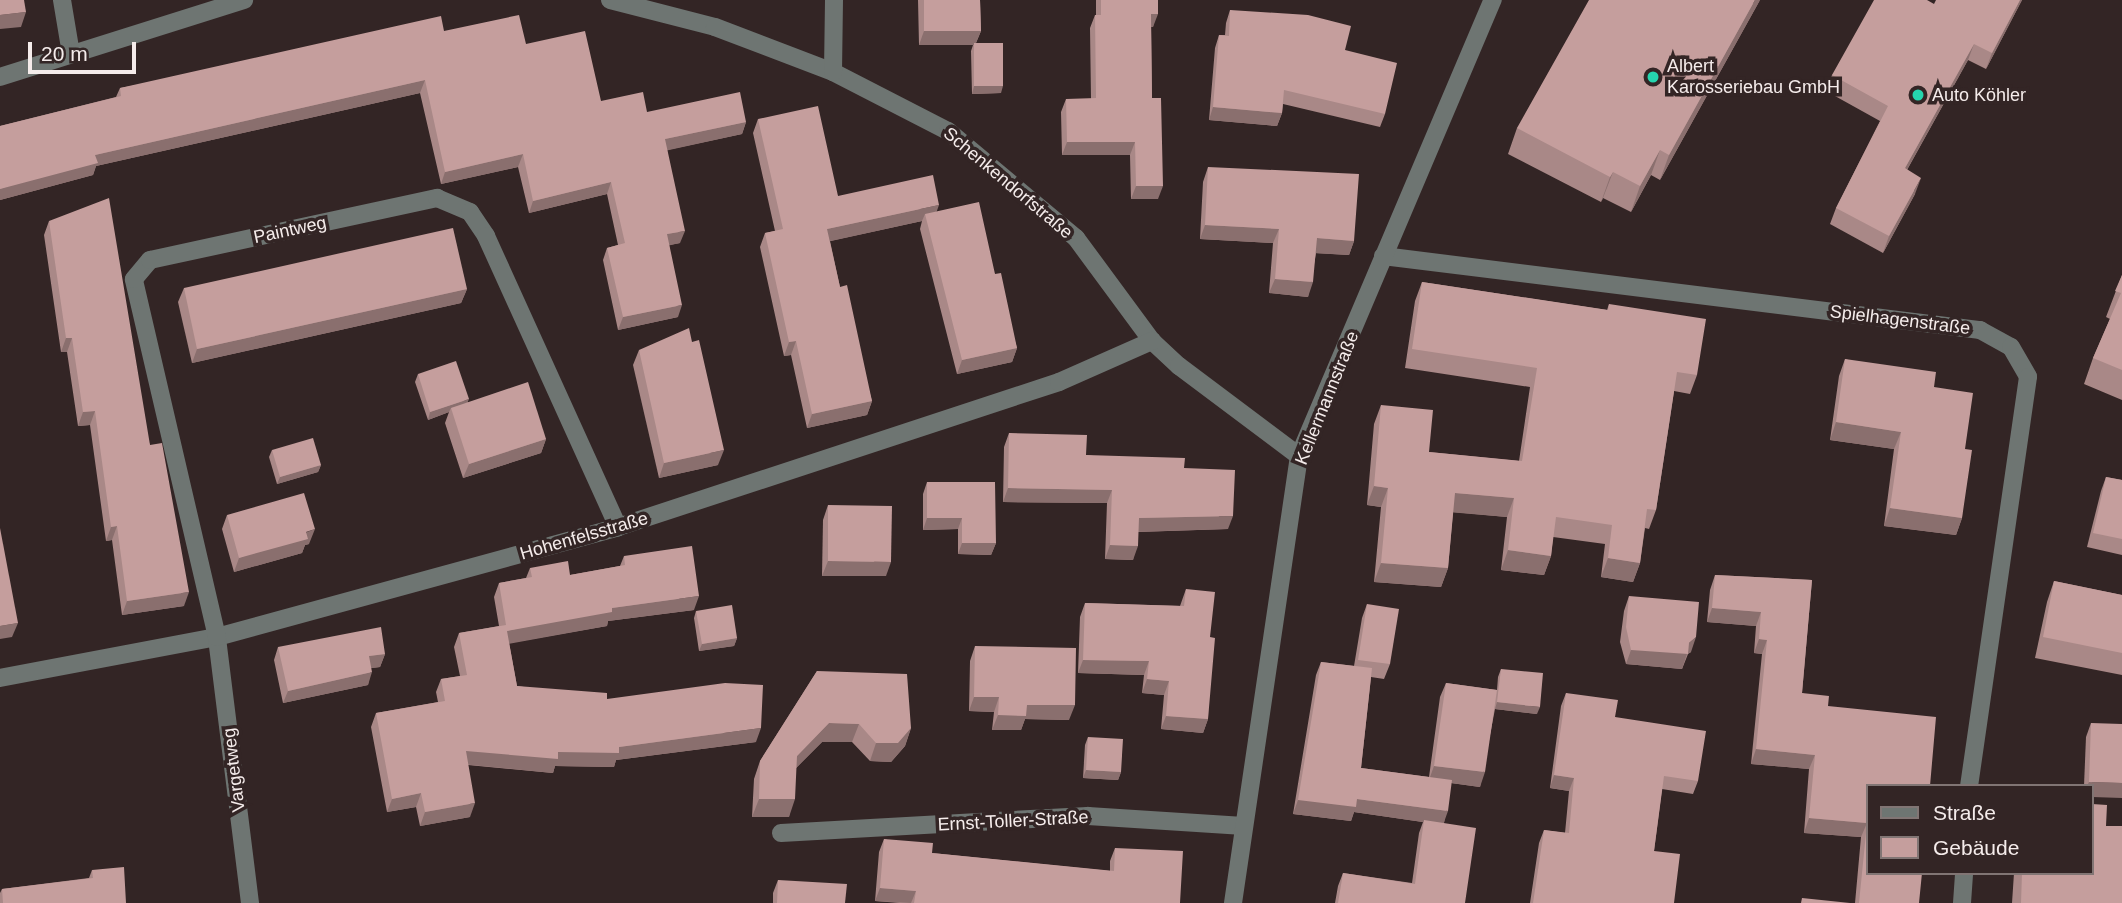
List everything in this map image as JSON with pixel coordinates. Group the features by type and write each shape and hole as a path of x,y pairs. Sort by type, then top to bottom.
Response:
{"street":[{"path":"62,0 71,54"},
{"path":"0,77 244,0"},
{"name":"Schenkendorfstraße","path":"610,0 715,27 833,72 948,131 1021,189 1076,238 1152,341 1299,456"},
{"path":"833,72 834,0"},
{"name":"Kellermannstraße","path":"1233,903 1299,456 1493,0"},
{"name":"Paintweg","path":"217,637 134,279 150,260 436,198 470,212 486,236 618,527"},
{"name":"Spielhagenstraße","path":"1383,256 1980,330 2011,347 2028,377 1969,784"},
{"name":"Hohenfelsstraße","path":"0,678 217,637 618,527 1059,382 1152,341"},
{"name":"Vargetweg","path":"217,637 250,903"},
{"name":"Ernst-Toller-Straße","path":"781,834 1088,816 1244,825"},
{"path":"1962,903 1964,875"}],"building":[{"path":"0,0 24,0 26,12 0,15"},
{"path":"924,0 980,0 981,31 924,31"},
{"path":"1101,0 1158,0 1158,14 1151,14 1152,98 1161,98 1163,186 1136,186 1135,142 1067,142 1066,99 1096,98 1095,15 1101,15"},
{"path":"1589,0 1755,0 1669,155 1660,150 1640,186 1613,172 1610,177 1517,128"},
{"path":"1874,0 1927,0 1934,4 1936,0 2020,0 1992,53 1974,44 1905,168 1921,178 1889,236 1836,208 1888,106 1832,75"},
{"path":"1230,10 1308,15 1351,26 1345,50 1397,63 1385,114 1284,90 1282,113 1213,107 1219,35 1229,36"},
{"path":"519,15 526,44 585,31 601,101 643,92 647,112 740,92 746,122 665,139 685,231 667,234 682,305 623,317 607,248 625,243 611,182 533,201 523,154 445,172 425,80 95,155 98,163 0,189 0,126 121,96 120,88 441,16 444,31"},
{"path":"974,43 1003,43 1003,86 974,86"},
{"path":"818,106 838,196 933,175 939,205 827,229 840,287 847,285 872,401 812,414 796,341 789,342 765,233 783,229 758,119"},
{"path":"1208,167 1359,174 1354,241 1317,238 1313,282 1275,279 1279,229 1205,225"},
{"path":"109,198 150,445 162,443 189,592 127,601 117,526 111,527 95,411 83,412 72,338 66,338 49,221"},
{"path":"979,202 995,274 1001,273 1017,348 962,360 925,214"},
{"path":"453,228 467,289 197,349 184,288"},
{"path":"2122,275 2122,370 2093,358 2121,293 2115,291"},
{"path":"1422,282 1608,310 1609,304 1706,319 1697,375 1677,372 1656,510 1647,509 1640,563 1608,558 1612,525 1556,517 1551,556 1508,550 1514,498 1455,493 1448,568 1381,563 1388,488 1374,486 1381,405 1433,410 1429,452 1522,461 1537,368 1412,349"},
{"path":"689,328 692,342 699,340 724,450 664,463 639,350"},
{"path":"1845,359 1936,372 1934,387 1973,393 1965,449 1972,450 1962,518 1890,508 1901,432 1836,422"},
{"path":"456,361 469,399 430,412 418,374"},
{"path":"528,382 546,439 469,464 451,408"},
{"path":"1009,433 1087,435 1086,455 1185,458 1184,468 1235,470 1233,516 1139,518 1138,546 1110,545 1112,490 1008,488"},
{"path":"313,438 321,465 280,477 272,450"},
{"path":"2106,477 2122,480 2122,539 2093,533"},
{"path":"927,482 995,482 996,543 962,543 962,518 927,518"},
{"path":"304,493 315,529 306,532 308,539 239,558 227,515"},
{"path":"828,505 892,506 891,562 828,561"},
{"path":"0,528 18,623 0,626"},
{"path":"692,546 699,596 612,608 612,612 507,631 517,686 607,693 607,699 725,683 763,685 761,728 619,747 619,753 558,752 558,759 466,751 475,803 425,812 421,793 392,799 376,713 445,701 441,679 467,675 459,633 506,625 499,583 532,577 530,568 568,561 570,575 625,565 624,556"},
{"path":"1715,575 1812,580 1802,693 1829,696 1828,706 1936,717 1930,784 1867,784 1867,823 1809,818 1815,755 1756,749 1767,640 1759,639 1761,612 1712,608"},
{"path":"2054,581 2122,595 2122,653 2043,637"},
{"path":"1186,589 1215,592 1210,637 1215,638 1208,719 1166,716 1169,681 1147,679 1149,661 1083,660 1085,603 1184,606"},
{"path":"1629,596 1699,602 1696,637 1689,643 1688,654 1631,650 1626,627"},
{"path":"1367,604 1399,609 1390,664 1358,660"},
{"path":"732,605 737,638 702,644 696,611"},
{"path":"381,627 385,654 369,656 372,672 288,691 278,647"},
{"path":"975,646 1076,648 1075,705 1027,705 1026,716 998,715 999,697 974,697"},
{"path":"1321,662 1372,668 1361,768 1452,780 1448,811 1357,799 1356,807 1298,800"},
{"path":"1501,669 1543,673 1540,707 1497,702"},
{"path":"817,671 907,674 911,728 898,743 876,743 859,724 829,723 797,756 795,799 759,799 760,761"},
{"path":"1446,683 1497,690 1485,772 1434,766"},
{"path":"1566,693 1618,700 1615,717 1706,731 1698,781 1664,776 1654,851 1680,854 1674,903 1533,903 1544,830 1569,833 1574,778 1554,775"},
{"path":"2091,723 2122,724 2122,783 2089,782"},
{"path":"1088,737 1123,739 1121,772 1086,770"},
{"path":"2094,804 2107,805 2106,826 2122,826 2122,903 2021,903 2022,875 2094,875"},
{"path":"1424,820 1476,828 1465,903 1338,903 1343,873 1415,884"},
{"path":"1867,823 1867,875 1922,875 1919,903 1859,903"},
{"path":"884,839 933,843 932,853 1114,871 1115,848 1183,851 1180,903 914,903 916,891 880,888"},
{"path":"124,867 126,903 3,903 2,889 93,878 92,870"},
{"path":"778,880 847,884 845,903 777,903"},
{"path":"1802,898 1850,903 1801,903"}],"place":[{"name":"Albert Karosseriebau GmbH","path":"1653,77"},
{"name":"Auto Köhler","path":"1918,95"}]}
